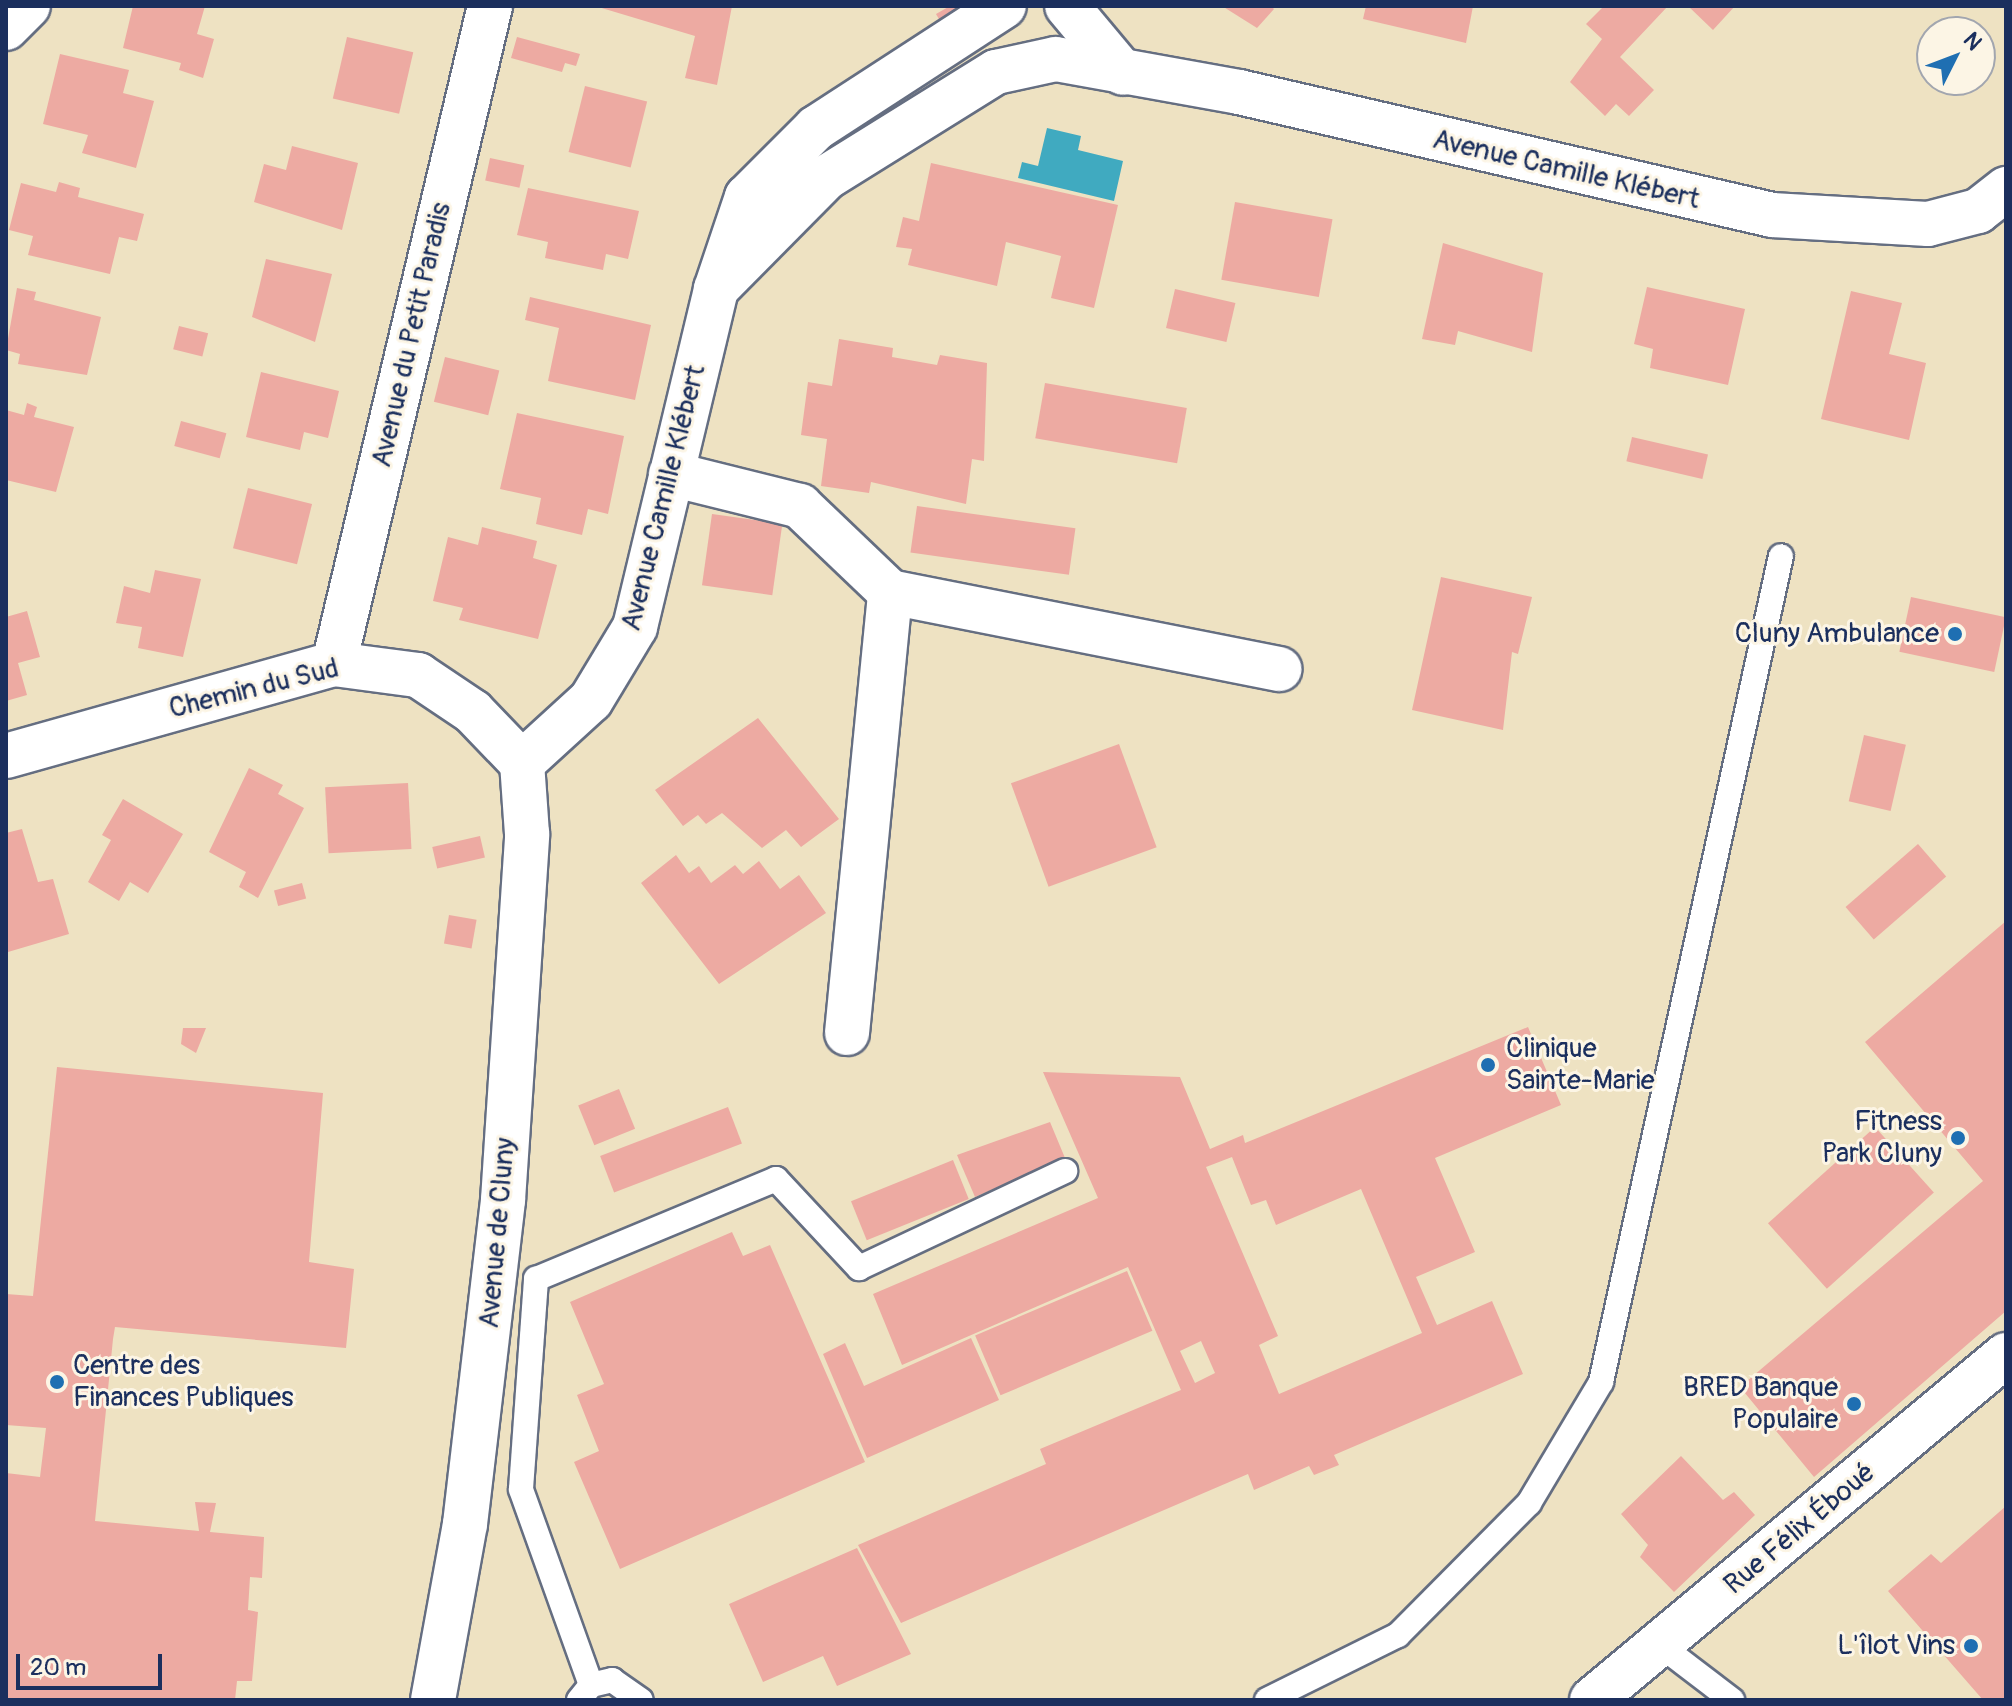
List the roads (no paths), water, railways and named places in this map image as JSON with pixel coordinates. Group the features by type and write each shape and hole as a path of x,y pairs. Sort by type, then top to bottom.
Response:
{"street":[{"path":"6,28 28,6"},
{"name":"Avenue du Petit Paradis","path":"334,664 490,6"},
{"name":"Avenue Camille Klébert","path":"522,763 617,667 635,627 716,289 747,197 816,128 1004,6"},
{"path":"1067,6 1074,23 1123,73"},
{"name":"Avenue Camille Klébert","path":"716,289 827,177 996,72 1056,59 1239,92 1772,215 1928,224 1978,211 2006,189"},
{"path":"671,474 800,506 890,592 1279,669"},
{"path":"847,1033 890,592"},
{"name":"Chemin du Sud","path":"6,756 334,664 418,675 473,712 522,763"},
{"name":"Avenue de Cluny","path":"433,1700 465,1524 503,1200 527,834 522,763"},
{"name":"Rue Félix Éboué","path":"1592,1700 2006,1355"}],"lane":[{"path":"1267,1700 1398,1635 1529,1503 1601,1382 1781,556"},
{"path":"641,1700 623,1682 585,1693 521,1489 536,1279 776,1179 859,1268 1065,1171"},
{"path":"1660,1645 1732,1700"}],"water":[{"path":"1047,128 1081,136 1078,150 1123,161 1114,201 1018,178 1022,162 1038,166"}],"place":[{"name":"Cluny Ambulance","path":"1955,634"},
{"name":"Clinique Sainte-Marie","path":"1488,1065"},
{"name":"Fitness Park Cluny","path":"1958,1138"},
{"name":"Centre des Finances Publiques","path":"57,1382"},
{"name":"BRED Banque Populaire","path":"1854,1404"},
{"name":"L'îlot Vins","path":"1971,1646"}]}
